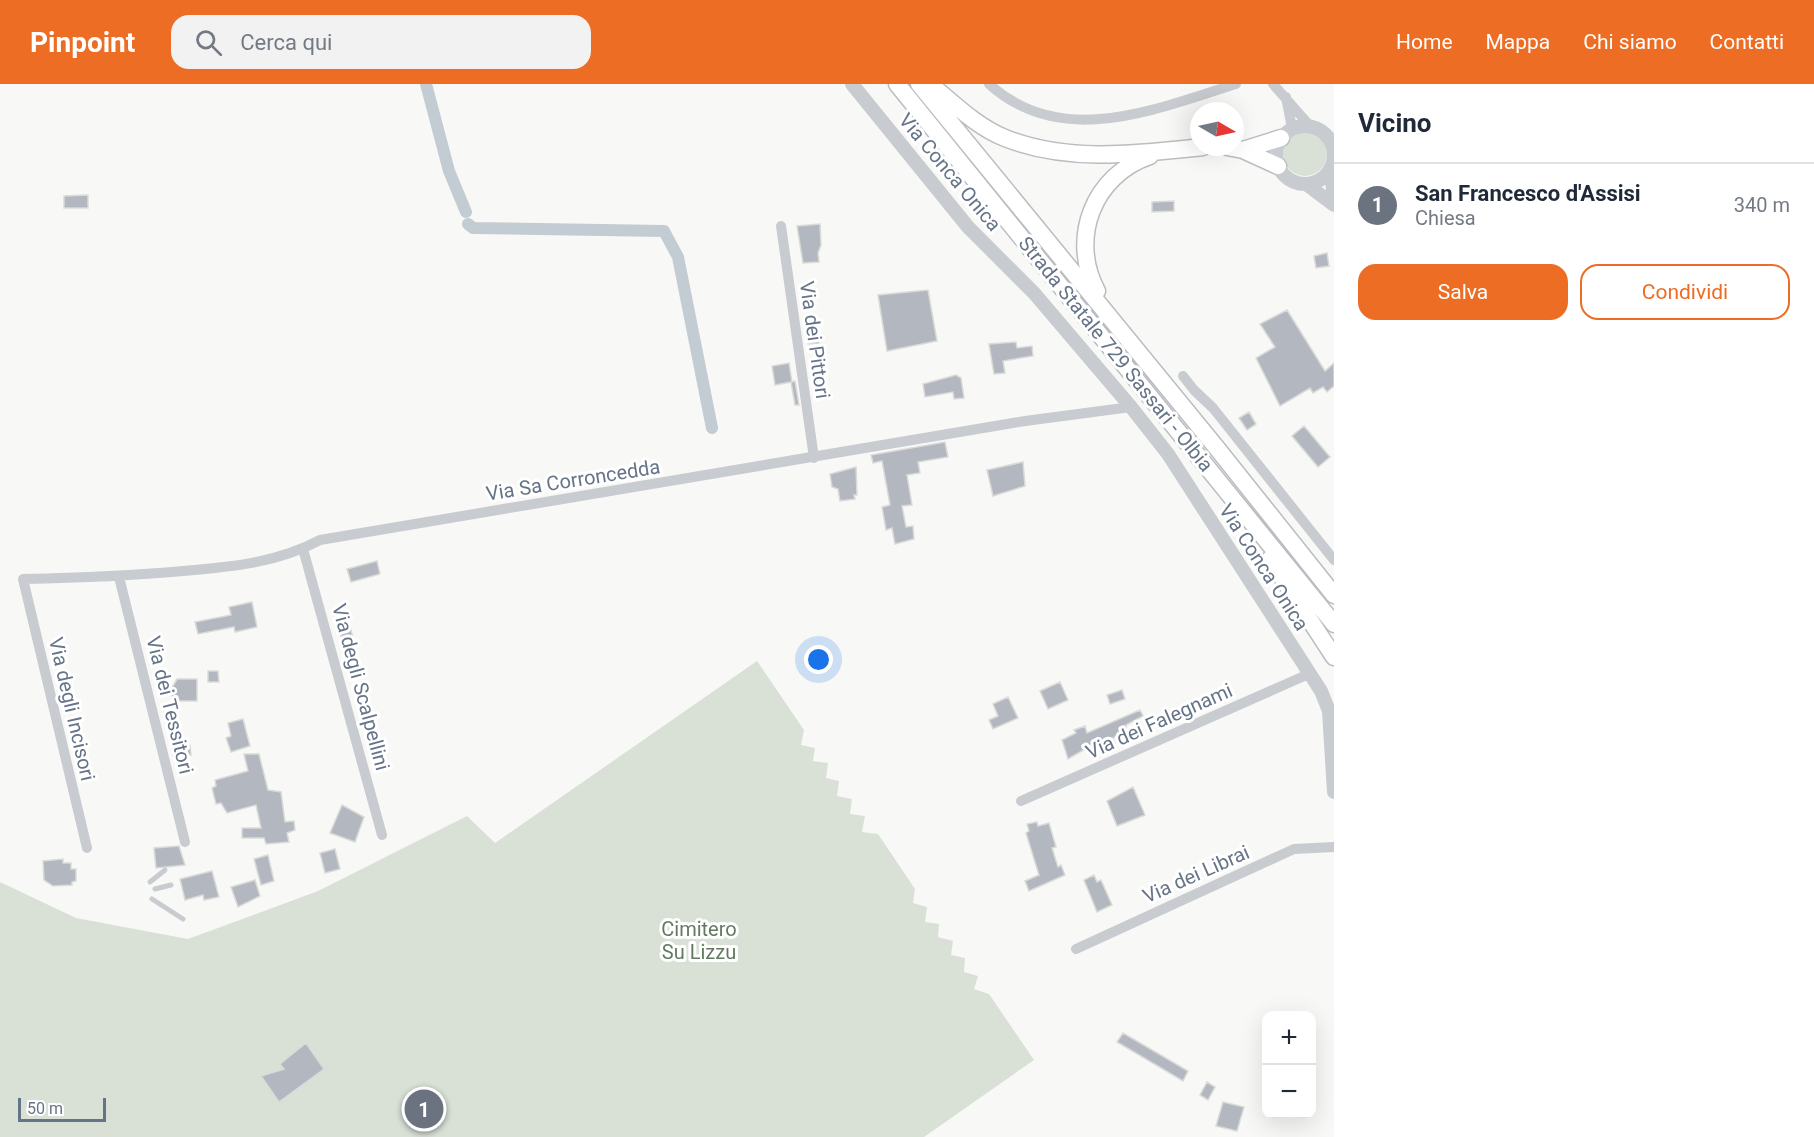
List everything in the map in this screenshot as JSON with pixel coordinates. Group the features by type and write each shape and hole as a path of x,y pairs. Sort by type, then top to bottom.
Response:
{"highway":[{"name":"Strada Statale 729 Sassari - Olbia","path":"897,84 1334,624"},
{"name":"Strada Statale 729 Sassari - Olbia","path":"919,84 1334,595"},
{"path":"930,84 976,120 1004,138 1041,149 1109,155 1190,149"},
{"path":"1244,145 1287,133"},
{"path":"1115,323 1089,275 1084,252 1087,224 1096,197 1116,176 1138,160 1164,152"},
{"path":"1244,152 1278,166"},
{"path":"1226,490 1334,657"}],"street":[{"name":"Via Conca Onica","path":"852,84 968,227 1034,293 1131,406 1168,454 1311,673 1329,711 1334,792"},
{"path":"989,84 1026,109 1050,116 1091,120 1143,113 1236,84"},
{"path":"1273,84 1285,94 1310,126 1319,129 1331,141 1334,159 1330,169 1319,180 1306,184"},
{"path":"1285,94 1287,133 1276,149 1278,166 1288,178 1306,184 1334,205"},
{"path":"1287,133 1310,126"},
{"path":"1330,169 1334,196"},
{"name":"Via dei Pittori","path":"781,226 814,458"},
{"path":"1183,376 1213,408 1334,560"},
{"name":"Via Sa Corroncedda","path":"23,579 120,577 250,566 303,549 320,540 1131,406"},
{"name":"Via degli Scalpellini","path":"303,549 382,835"},
{"name":"Via dei Tessitori","path":"120,577 184,842"},
{"name":"Via degli Incisori","path":"23,579 87,848"},
{"name":"Via dei Falegnami","path":"1021,801 1311,673"},
{"name":"Via dei Librai","path":"1076,949 1294,849 1334,847"}],"lane":[{"path":"150,882 165,870"},
{"path":"155,889 171,885"},
{"path":"152,899 183,919"}],"green space":[{"path":"1305,132 1320,139 1327,154 1320,169 1305,176 1290,169 1283,154 1290,139"},
{"name":"Cimitero Su Lizzu","path":"757,661 804,730 801,745 815,748 813,761 828,763 826,778 839,781 837,796 852,799 850,814 865,816 862,832 878,834 915,889 913,903 927,907 925,922 939,924 938,937 953,941 951,955 965,958 964,972 978,976 974,989 989,994 1034,1060 924,1137 0,1137 0,882 76,918 188,939 318,891 467,816 495,843"}],"building":[{"path":"88,195 88,208 64,208 64,196"},
{"path":"1174,201 1174,211 1152,212 1152,202"},
{"path":"820,224 819,262 803,263 797,226"},
{"path":"1327,253 1329,266 1316,268 1314,256"},
{"path":"928,290 937,341 887,351 878,295"},
{"path":"1287,310 1325,371 1334,363 1334,386 1327,392 1323,387 1313,393 1310,388 1280,406 1256,358 1275,347 1260,324"},
{"path":"817,330 819,343 808,344 806,331"},
{"path":"1016,342 1017,348 1032,346 1033,356 1003,361 1005,373 994,374 989,344"},
{"path":"789,363 799,405 795,405 791,382 775,385 772,366"},
{"path":"956,375 961,378 964,398 954,399 953,392 925,397 923,384"},
{"path":"1249,412 1256,424 1247,430 1239,418"},
{"path":"1304,426 1330,457 1318,467 1292,436"},
{"path":"945,442 948,457 918,462 920,473 907,475 912,505 902,506 906,527 913,526 914,539 895,544 892,528 886,530 882,507 890,505 882,461 873,463 871,455"},
{"path":"1023,462 1025,486 993,496 987,470"},
{"path":"856,467 857,495 854,495 855,499 840,501 838,489 832,487 830,474"},
{"path":"377,561 380,574 351,582 347,569"},
{"path":"252,602 257,627 235,632 234,627 198,634 195,622 231,615 229,607"},
{"path":"349,622 353,638 342,640 338,625"},
{"path":"208,671 218,671 219,682 208,682"},
{"path":"177,679 197,679 197,701 173,701 170,691"},
{"path":"1060,682 1068,700 1048,709 1040,691"},
{"path":"1122,690 1125,699 1110,704 1107,695"},
{"path":"1008,697 1018,718 993,729 989,720 998,716 993,704"},
{"path":"1140,710 1143,716 1126,725 1127,731 1113,738 1115,743 1104,746 1101,740 1068,759 1062,740 1076,733 1074,730 1085,726 1087,733"},
{"path":"243,719 250,746 231,752 226,738 231,736 228,723"},
{"path":"190,745 191,755 173,756 172,747"},
{"path":"244,754 259,754 268,790 281,792 285,822 294,821 295,830 287,833 289,842 266,844 264,838 242,838 242,828 261,828 256,805 227,813 221,803 216,804 212,788 216,786 215,780 248,771"},
{"path":"1133,787 1145,815 1117,826 1107,801"},
{"path":"342,805 364,817 355,842 330,833"},
{"path":"1037,822 1038,826 1049,823 1056,847 1052,848 1058,867 1061,865 1065,875 1029,891 1025,881 1039,875 1026,833 1029,831 1027,824"},
{"path":"179,846 185,865 156,868 154,848"},
{"path":"335,849 340,869 325,873 320,853"},
{"path":"268,855 274,881 261,885 254,859"},
{"path":"63,859 63,863 71,863 71,869 76,869 76,881 72,882 72,885 53,886 44,880 43,861"},
{"path":"212,871 219,897 204,900 203,895 185,900 180,879"},
{"path":"1094,875 1097,882 1101,880 1112,905 1097,912 1084,880"},
{"path":"255,880 260,896 238,907 231,887"},
{"path":"1123,1033 1188,1071 1183,1081 1117,1042"},
{"path":"306,1043 324,1069 279,1102 261,1076 284,1069 280,1064"},
{"path":"1207,1082 1215,1087 1208,1100 1200,1095"},
{"path":"426,1100 430,1115 421,1117 417,1102"},
{"path":"1223,1102 1244,1107 1237,1131 1216,1126"}],"waterway":[{"path":"426,84 449,171 466,212"},
{"path":"468,224 473,228 664,231 678,257 712,428"}],"place":[{"name":"San Francesco d'Assisi","path":"424,1109"}]}
